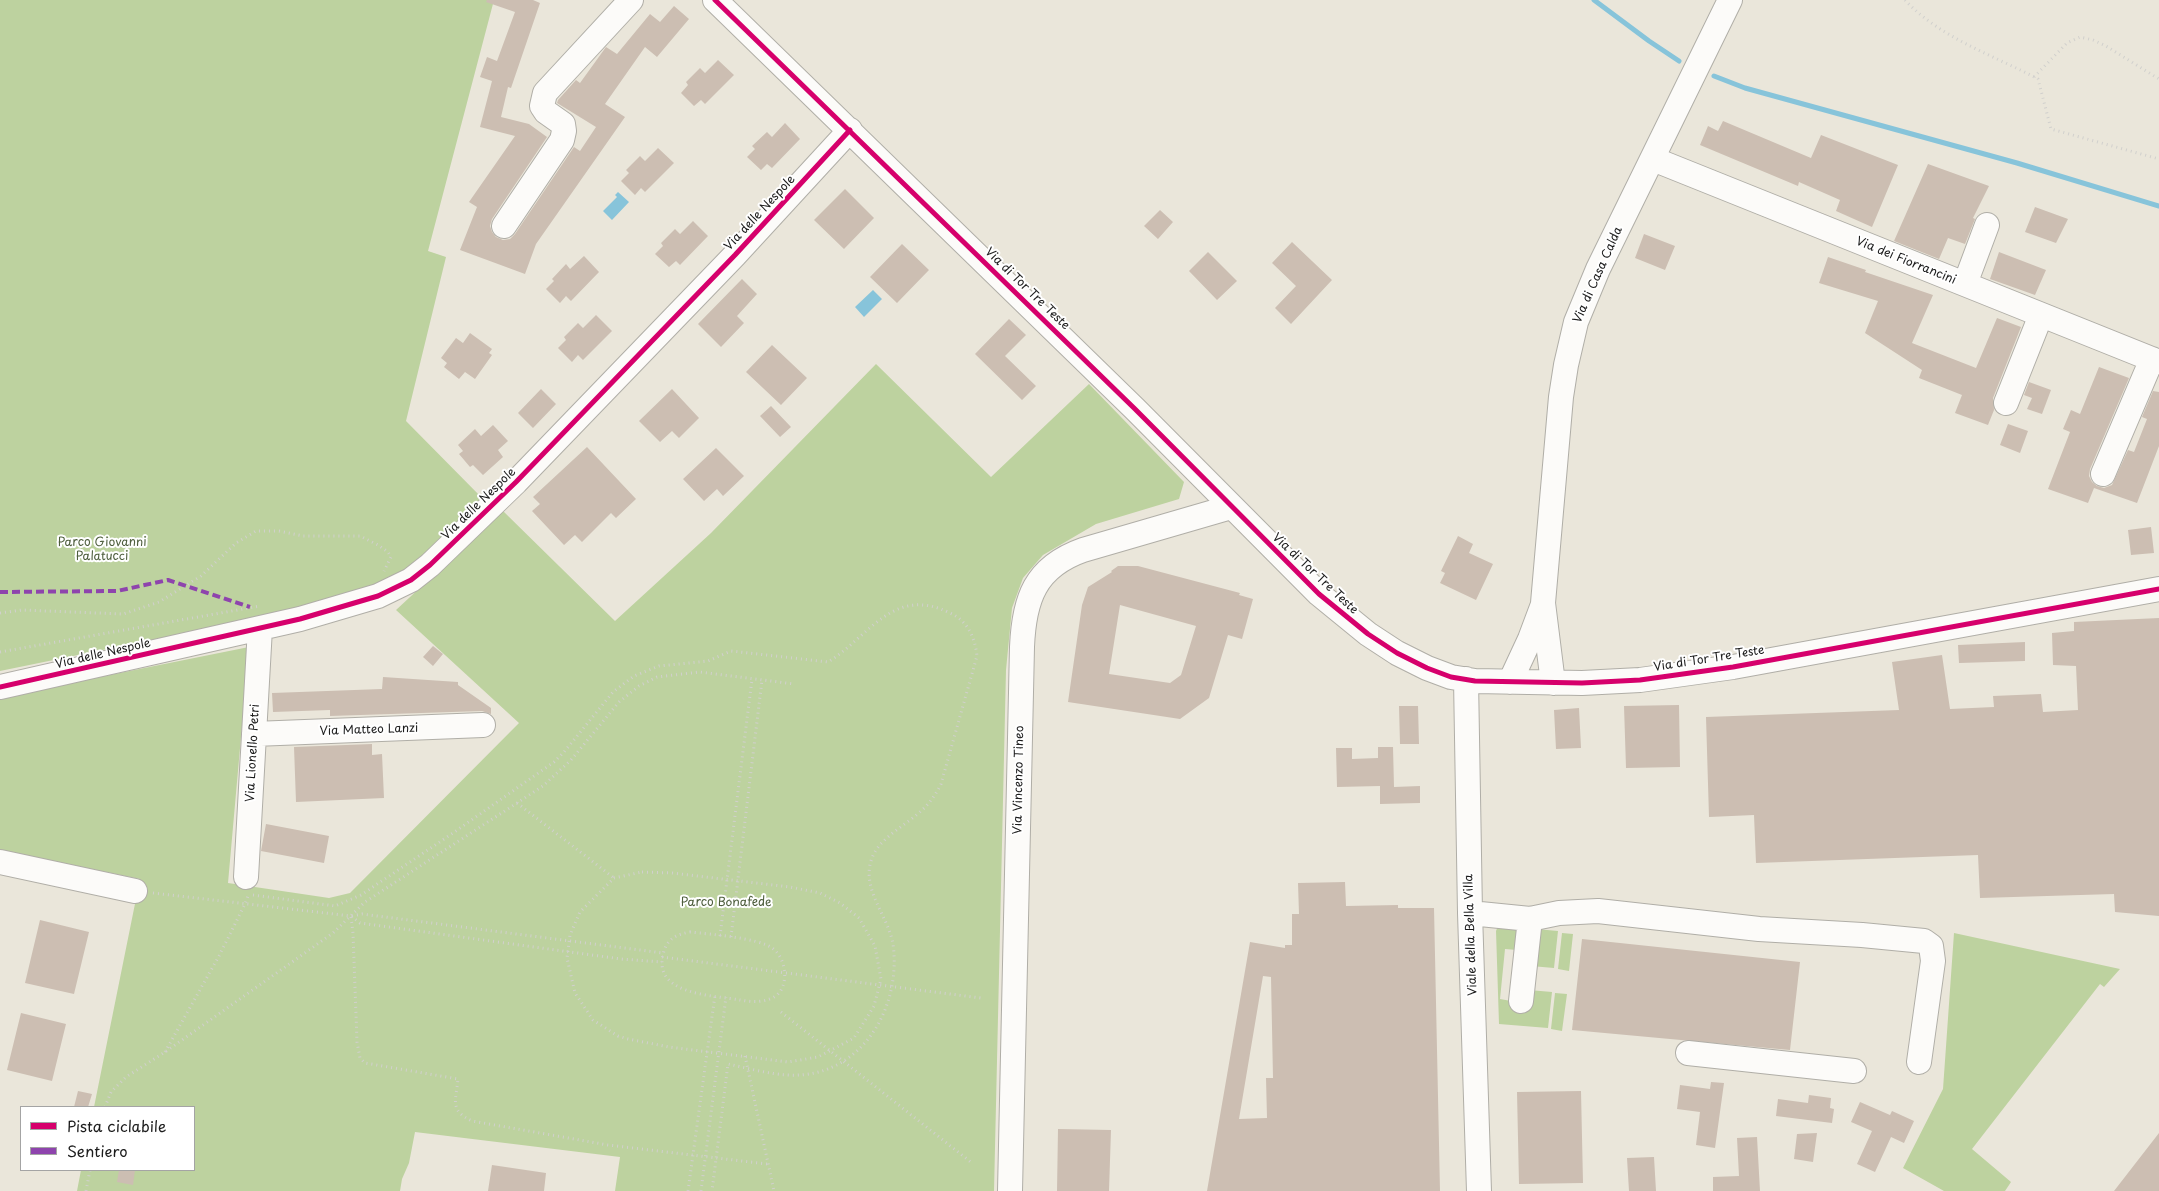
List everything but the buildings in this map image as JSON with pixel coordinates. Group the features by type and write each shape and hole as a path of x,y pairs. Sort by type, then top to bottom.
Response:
{"street":[{"path":"504,226 562,140 564,131 562,124 546,112 542,106 545,93 631,0"},
{"name":"Via di Tor Tre Teste","path":"715,0 1135,409 1324,599 1362,630 1396,653 1418,664 1443,674 1466,680 1553,683 1626,682 1733,667 2159,589"},
{"name":"Via di Casa Calda","path":"1553,683 1544,603 1557,432 1568,352 1576,322 1590,288 1730,0"},
{"name":"Via delle Nespole","path":"0,687 262,617 321,614 378,596 402,586 430,565 508,490 735,255 850,130"},
{"name":"Via dei Fiorrancini","path":"1653,159 2155,361"},
{"path":"1965,284 1987,225"},
{"path":"2006,403 2041,315"},
{"path":"2104,474 2155,361"},
{"name":"Via Vincenzo Tineo","path":"1010,1191 1022,646 1026,608 1038,584 1063,559 1083,550 1232,507"},
{"name":"Via di Casa Calda","path":"1510,682 1544,603"},
{"name":"Via Lionello Petri","path":"246,877 262,617"},
{"name":"Viale della Bella Villa","path":"1466,680 1470,913 1479,1191"},
{"name":"Via Matteo Lanzi","path":"254,734 483,725"},
{"path":"0,862 135,891"},
{"path":"1470,913 1530,919 1570,912 1598,911 1742,928 1862,935 1924,941 1930,946 1933,956 1919,1062"},
{"path":"1521,1001 1530,919"},
{"path":"1688,1052 1854,1071"}],"path":[{"path":"1904,0 1915,12 1960,41 2038,79 2051,129 2159,159"},
{"path":"2034,77 2067,43 2080,37 2106,46 2159,79"},
{"path":"0,613 22,610 123,614 159,602 201,576 236,543 256,531 279,531 303,536 360,536 388,552 391,557 382,573"},
{"path":"165,1052 219,956 245,904 248,894 335,906 361,895 554,762 613,692 634,676 659,666 708,661 731,651 828,662 841,654 875,622 892,611 913,604 942,608 958,616 968,628 976,642 977,656 949,756 934,796 921,811 880,845 871,860 869,873 871,891 883,912 892,941 895,964 887,1008 875,1031 863,1046 844,1062 811,1073 788,1075 728,1064 712,1191"},
{"path":"0,652 262,617"},
{"path":"105,1106 111,1092 126,1077 165,1052 333,932 365,902 543,786 571,760 619,702 639,686 657,677 700,672 794,684"},
{"path":"720,936 752,679"},
{"path":"731,937 762,680"},
{"path":"517,803 614,878"},
{"path":"642,872 739,880 820,893 840,903 858,918 876,946 881,979 874,1006 854,1038 818,1057 788,1062 669,1047 618,1036 593,1020 574,993 566,958 569,940 580,912 614,878 642,872"},
{"path":"135,891 351,916 362,914 569,940 785,974 879,984 980,998"},
{"path":"351,916 360,923 568,950 620,959 662,962"},
{"path":"351,916 357,1042 360,1058 365,1063 458,1079 456,1108 461,1116 472,1121 608,1145 768,1164"},
{"path":"690,932 731,937 772,947 785,965 785,974 776,996 768,1000 753,1002 690,991 668,980 663,971 662,962 666,945 672,938 690,932"},
{"path":"688,1191 715,995"},
{"path":"701,1191 726,997"},
{"path":"781,1012 972,1163"},
{"path":"745,1056 774,1191"},
{"path":"86,1191 90,1171"}],"green space":[{"name":"Parco Giovanni Palatucci","path":"0,0 494,0 428,251 446,257 406,421 484,500 406,572 370,592 278,614 0,671"},
{"name":"Parco Bonafede","path":"876,364 991,477 1089,384 1184,482 1179,499 1096,524 1043,555 1023,578 1012,608 1006,670 994,1191 615,1191 620,1157 415,1132 409,1163 402,1179 400,1191 77,1191 81,1171 195,1171 195,1106 94,1106 140,879 0,850 0,697 249,647 228,883 329,898 350,893 519,723 396,610 503,511 615,621 711,533"},
{"path":"1498,926 1519,930 1517,950 1505,949 1500,999 1511,1001 1529,990 1552,992 1548,1028 1499,1024 1496,931"},
{"path":"1536,929 1558,931 1554,968 1531,966"},
{"path":"1562,933 1573,934 1569,971 1558,969"},
{"path":"1954,933 2120,969 2104,987 2100,984 1972,1149 2011,1182 2005,1191 1944,1191 1903,1168 1943,1089"},
{"path":"1555,993 1567,994 1562,1031 1551,1029"}],"water":[{"path":"618,192 629,202 612,220 603,211 617,197 615,195"},
{"path":"873,290 882,299 864,317 855,307"}],"waterway":[{"path":"1594,0 1679,61"},
{"path":"1714,76 1745,88 2017,163 2159,206"}],"marked path":[{"path":"0,592 117,591 168,580 250,607"}],"cycle path":[{"path":"715,0 1135,409 1319,594 1368,634 1397,653 1427,668 1451,677 1475,681 1582,683 1640,680 1733,667 2159,589"},
{"path":"0,687 300,619 378,596 411,580 430,565 516,482 735,255 850,130"}]}
